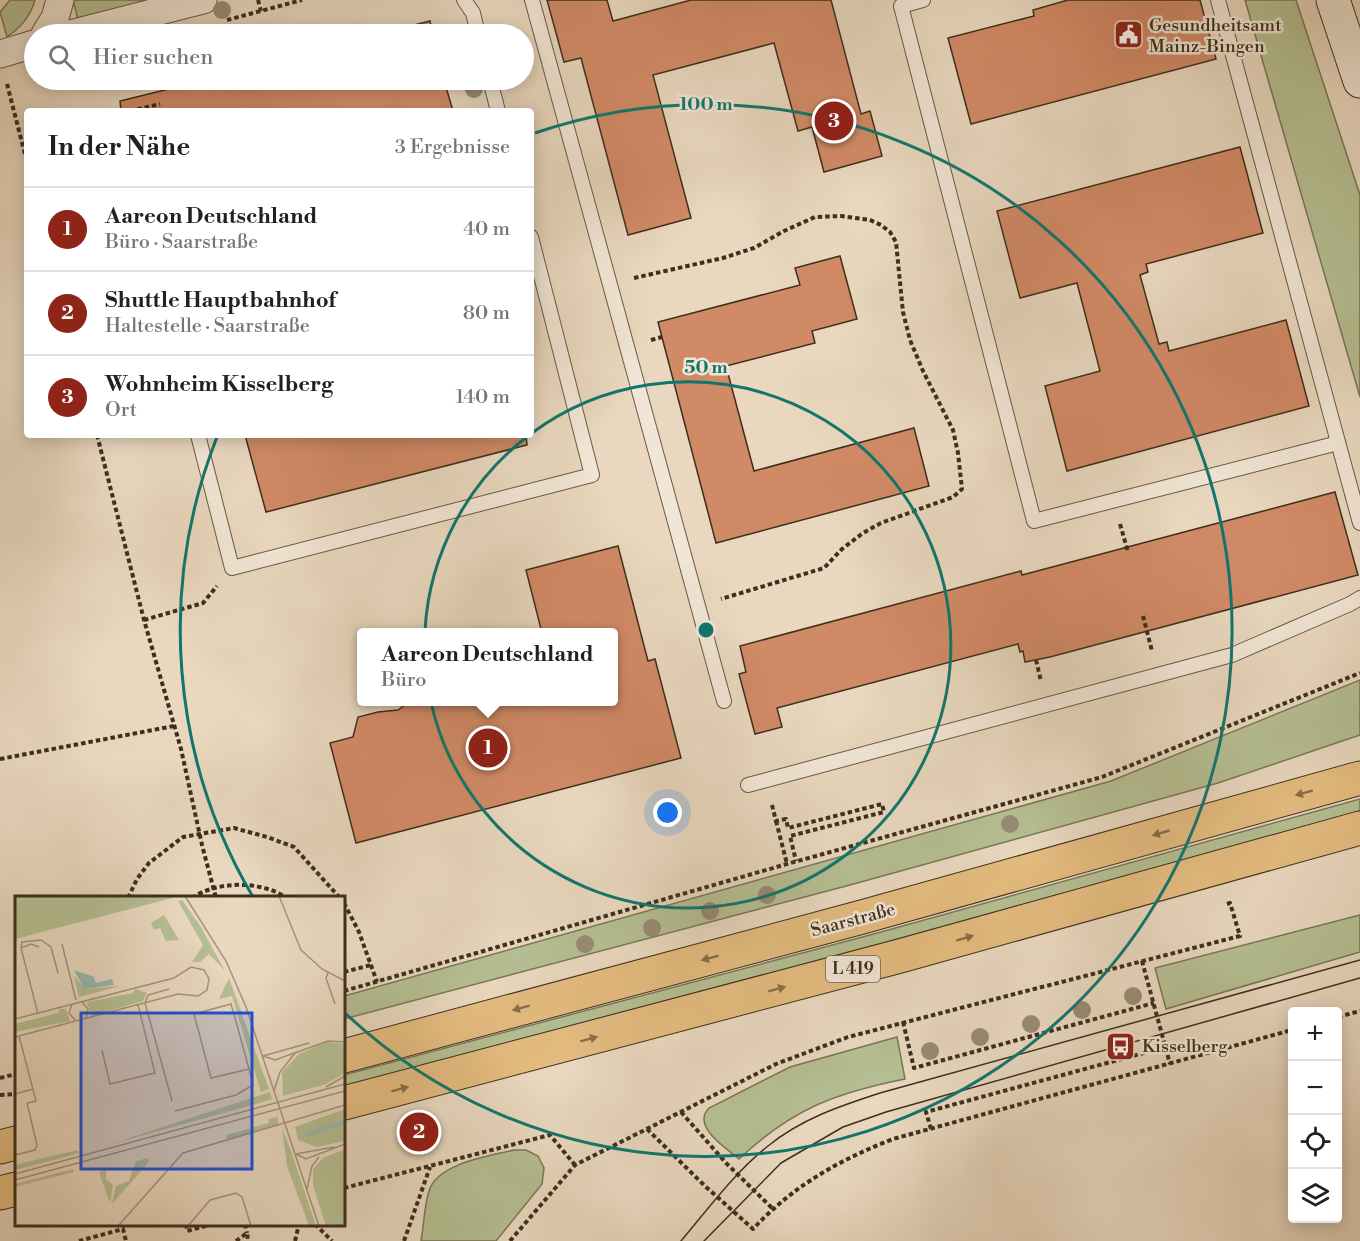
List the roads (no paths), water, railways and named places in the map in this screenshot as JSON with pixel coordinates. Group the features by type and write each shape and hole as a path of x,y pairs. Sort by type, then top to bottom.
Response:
{"highway":[{"name":"Saarstraße","path":"345,1056 862,918 1360,778"},
{"name":"L 419","path":"345,1103 900,956 1360,828"},
{"path":"0,1147 15,1143"},
{"path":"0,1193 15,1189"}],"main road":[{"path":"1333,0 1360,81"}],"street":[{"path":"51,24 60,0"},
{"path":"109,24 203,0"},
{"path":"0,54 24,47"}],"lane":[{"path":"464,0 474,7 477,24"},
{"path":"532,0 724,701"},
{"path":"923,0 901,6 1034,522 1338,443"},
{"path":"1218,0 1360,523"},
{"path":"493,90 497,108"},
{"path":"199,438 232,568 592,475 534,249"},
{"path":"748,785 1232,656 1360,598"}],"tram line":[{"path":"681,1241 722,1191 756,1156 794,1128 821,1114 880,1093 1360,960"},
{"path":"704,1241 781,1163 843,1127 886,1112 1360,978"}],"place":[{"name":"Gesundheitsamt Mainz-Bingen","path":"1128,35"},
{"name":"Wohnheim Kisselberg","path":"834,121"},
{"name":"Aareon Deutschland","path":"488,748"},
{"name":"Kisselberg","path":"1121,1046"},
{"name":"Shuttle Hauptbahnhof","path":"419,1132"}]}
